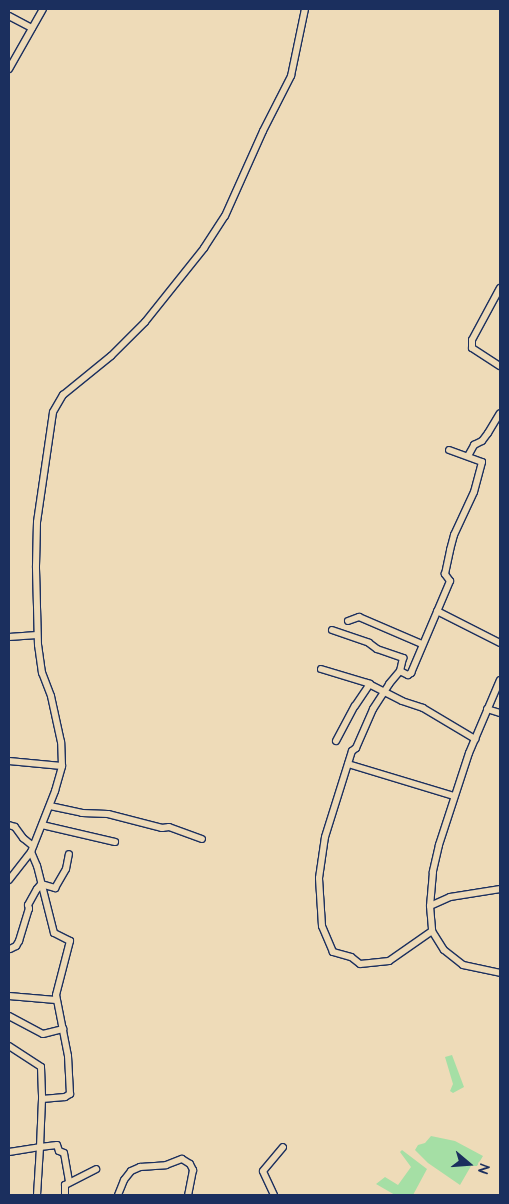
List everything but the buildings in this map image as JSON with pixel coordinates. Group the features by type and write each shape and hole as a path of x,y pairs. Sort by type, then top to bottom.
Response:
{"street":[{"path":"9,69 43,9"},
{"path":"9,880 32,849 50,806 62,766 61,742 50,696 42,673 38,635 37,522 57,403 63,395 111,356 145,322 204,248 225,216 263,131 291,76 305,9"},
{"path":"9,16 32,28"},
{"path":"500,288 472,340 472,348 500,366"},
{"path":"468,456 474,445 482,441 488,433 500,413"},
{"path":"400,671 408,675 411,673 450,581 445,571 454,534 474,492 482,467 481,460 449,450"},
{"path":"437,611 500,642"},
{"path":"348,621 359,617 422,644"},
{"path":"332,630 403,658 400,671 383,692 373,709 356,748 352,752 322,853 319,897 327,942 333,952 351,957 360,964 373,963 389,961 432,931"},
{"path":"9,637 38,635"},
{"path":"321,669 370,684 383,692 423,708 474,739"},
{"path":"500,680 474,739 454,796 435,859 430,906 432,931 444,950 455,961 500,973"},
{"path":"336,742 355,706 370,684"},
{"path":"488,709 500,714"},
{"path":"9,761 62,766"},
{"path":"348,764 454,796"},
{"path":"50,806 82,813 108,814 162,828 169,827 202,839"},
{"path":"9,825 15,827 32,849 54,932 70,941 56,1000 68,1056 70,1094 65,1097 42,1098"},
{"path":"42,825 115,842"},
{"path":"41,884 54,888 63,876 69,854"},
{"path":"10,949 16,946 19,941 29,909 28,905 41,884"},
{"path":"430,906 450,897 500,889"},
{"path":"9,996 56,1000"},
{"path":"9,1016 43,1034 63,1029"},
{"path":"9,1046 40,1067 42,1098 37,1195"},
{"path":"9,1152 57,1145 59,1151 64,1153 69,1182"},
{"path":"274,1195 264,1171 283,1147"},
{"path":"118,1195 124,1180 140,1166 166,1165 182,1159 190,1164 193,1170 188,1195"},
{"path":"65,1195 63,1186 96,1169"}],"green space":[{"path":"452,1055 464,1087 453,1093 450,1091 453,1084 445,1057"},
{"path":"431,1136 455,1141 483,1156 477,1166 471,1166 460,1185 428,1163 415,1150 418,1145 425,1143"},
{"path":"402,1150 427,1169 413,1195 395,1195 376,1184 385,1177 398,1185 411,1167 400,1152"}]}
